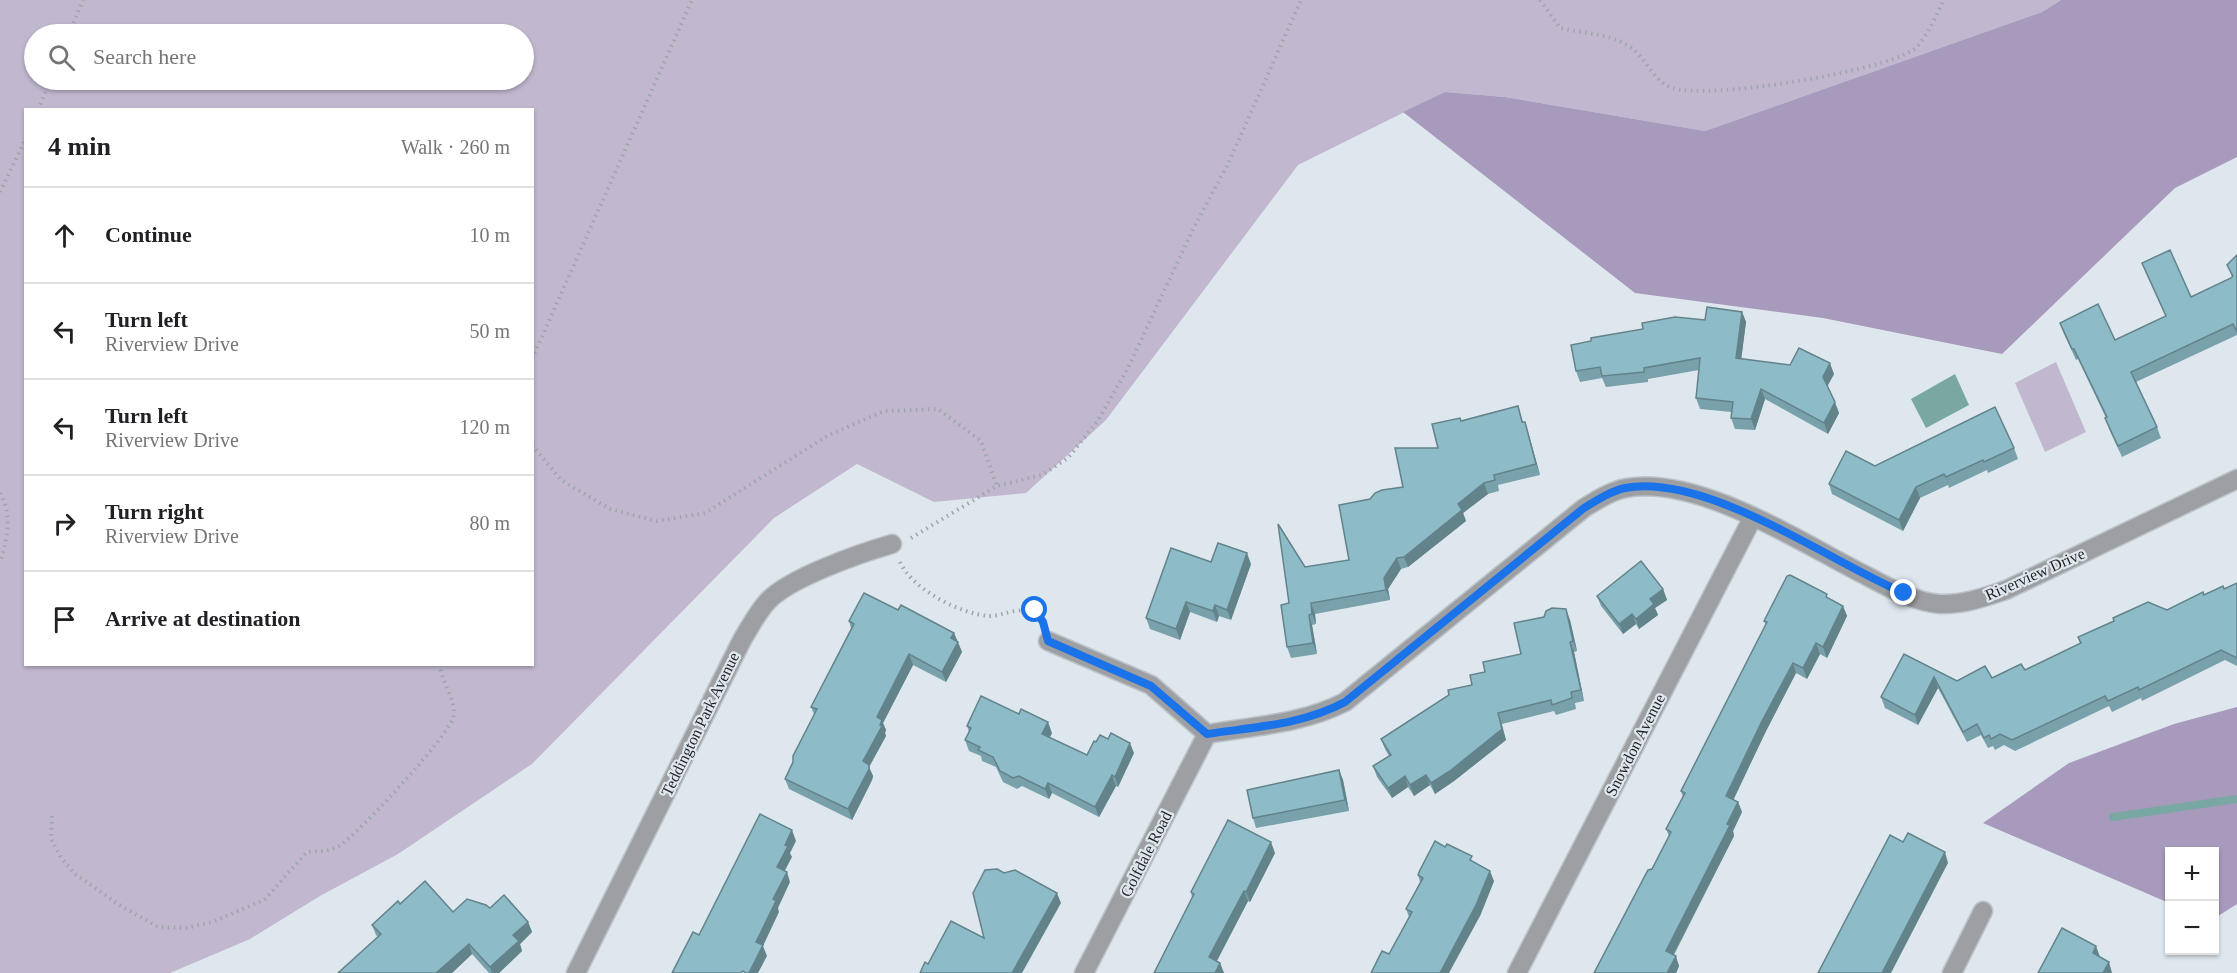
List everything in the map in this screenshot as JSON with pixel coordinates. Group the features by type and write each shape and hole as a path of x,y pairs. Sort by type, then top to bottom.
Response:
{"street":[{"name":"Riverview Drive","path":"1207,734 1290,722 1317,715 1345,702 1584,508 1624,488 1646,487 1688,492 1753,517 1881,584 1940,604 1978,600 2006,590 2237,479"},
{"name":"Snowdon Avenue","path":"1517,973 1753,517"},
{"name":"Teddington Park Avenue","path":"576,973 742,640 768,600 810,575 892,544"},
{"path":"1048,641 1151,686 1207,734"},
{"name":"Golfdale Road","path":"1084,973 1207,734"},
{"path":"1952,973 1983,911"}],"path":[{"path":"73,24 83,0"},
{"path":"534,355 692,0"},
{"path":"1048,641 1043,622 1035,610 1013,611 1004,615 989,616 971,613 939,598 908,576 892,544 907,541 997,486 1042,475 1068,458 1097,422 1128,368 1194,228 1228,164 1301,0"},
{"path":"1540,0 1560,28 1614,38 1633,49 1655,77 1669,87 1685,92 1803,80 1837,75 1879,64 1915,50 1928,32 1944,0"},
{"path":"39,108 46,90"},
{"path":"0,192 24,142"},
{"path":"534,447 561,480 610,508 657,521 705,513 827,436 884,411 938,409 981,441 997,486"},
{"path":"0,493 7,505 9,524 0,563"},
{"path":"52,816 51,839 62,859 75,874 97,890 158,927 186,928 212,922 264,900 307,852 330,851 340,846 428,753 447,730 454,716 440,673 440,666"}],"shaded area":[{"path":"0,0 2061,0 2042,12 1705,131 1505,97 1445,92 1298,165 1106,420 1026,493 934,502 857,464 774,518 532,764 398,854 320,896 250,939 170,973 0,973"},
{"path":"2061,0 2237,0 2237,157 2175,188 2002,354 1823,318 1635,293 1403,112 1445,92 1505,97 1705,131 2042,12"},
{"path":"2056,362 2086,432 2045,452 2015,383"},
{"path":"1955,374 1969,405 1926,428 1911,399"},
{"path":"2237,707 2237,904 2219,915 2219,847 2165,847 2165,901 1983,823 2069,763 2174,724"}],"building":[{"path":"2170,250 2191,297 2231,278 2233,276 2227,265 2237,255 2237,332 2233,324 2131,372 2157,427 2118,446 2105,418 2107,417 2060,323 2098,304 2115,340 2166,316 2142,263"},
{"path":"1707,307 1742,312 1736,358 1790,365 1799,348 1830,363 1823,377 1835,402 1824,423 1761,389 1751,419 1731,418 1733,402 1696,398 1700,358 1644,368 1644,372 1602,376 1600,367 1576,371 1571,345 1591,341 1591,338 1643,329 1642,323 1675,317 1705,320"},
{"path":"1518,406 1522,422 1525,422 1536,464 1494,475 1495,480 1484,483 1458,504 1462,510 1404,557 1397,558 1384,578 1386,590 1311,603 1312,614 1309,615 1313,643 1287,647 1281,605 1289,603 1278,524 1305,567 1349,560 1339,505 1370,499 1382,490 1403,487 1395,448 1438,448 1432,424 1460,418 1461,421"},
{"path":"1995,407 2014,448 1984,462 1983,460 1946,477 1944,474 1916,487 1899,520 1829,484 1846,451 1875,466"},
{"path":"1218,543 1247,553 1227,610 1215,605 1213,611 1186,602 1176,629 1146,618 1171,548 1211,562"},
{"path":"1641,561 1663,589 1650,599 1654,604 1636,619 1632,614 1619,624 1597,596"},
{"path":"1790,575 1827,594 1826,597 1843,606 1823,647 1816,643 1803,668 1793,663 1726,796 1738,802 1727,824 1730,825 1666,951 1676,956 1667,973 1594,973 1648,870 1652,869 1671,832 1666,829 1685,793 1681,791 1767,622 1764,621 1787,576"},
{"path":"2237,583 2237,658 2221,650 2139,690 2138,687 2108,701 2105,696 2012,740 2000,734 1991,739 1989,735 1984,738 1977,724 1963,732 1934,677 1915,715 1881,697 1904,654 1957,681 1985,666 1992,678 2021,664 2025,670 2081,643 2078,637 2148,602 2167,610 2203,592 2204,595 2223,586 2224,589"},
{"path":"864,593 898,610 901,605 954,633 951,638 958,642 942,672 909,654 877,717 882,720 880,725 882,726 863,761 869,765 869,769 848,809 785,779 793,762 793,756 817,709 811,707 854,624 849,621"},
{"path":"1552,608 1566,609 1573,641 1570,642 1581,690 1571,692 1572,698 1552,705 1551,700 1498,713 1502,729 1450,771 1431,783 1426,775 1410,785 1405,776 1388,788 1373,766 1391,755 1381,739 1449,695 1448,690 1472,685 1470,675 1485,672 1483,662 1521,654 1514,623 1544,617 1546,611"},
{"path":"981,696 1019,714 1021,709 1048,722 1042,734 1087,755 1100,735 1108,739 1111,733 1130,743 1115,777 1112,775 1095,807 1048,783 1045,789 1019,776 1013,778 1000,771 993,757 978,750 980,747 965,740 971,728 967,726"},
{"path":"1339,770 1345,800 1253,818 1247,790"},
{"path":"760,814 792,830 785,845 788,846 777,867 787,872 773,899 776,901 756,942 763,945 749,973 743,971 741,973 672,973 693,932 699,935"},
{"path":"1228,820 1271,842 1209,957 1220,963 1215,973 1154,973 1194,894 1191,892"},
{"path":"1908,833 1945,852 1882,973 1818,973 1890,835 1903,842"},
{"path":"1435,841 1445,847 1447,844 1472,856 1470,860 1490,871 1476,905 1440,973 1371,973 1382,951 1389,954 1412,912 1406,909 1423,878 1418,875"},
{"path":"997,869 1004,873 1015,870 1057,893 1012,973 920,973 925,962 928,964 951,921 984,938 973,893 985,870"},
{"path":"425,881 453,912 467,899 490,908 504,895 528,922 513,935 519,941 490,967 469,944 436,973 338,973 381,934 372,925 398,901 400,904"},
{"path":"2062,928 2096,946 2093,953 2109,962 2103,973 2038,973"}],"waterway":[{"path":"2113,817 2237,799"}],"route":[{"path":"1035,610 1043,622 1048,641 1151,686 1207,734 1290,722 1317,715 1345,702 1584,508 1624,488 1667,488 1714,501 1753,517 1881,584 1904,593"}]}
